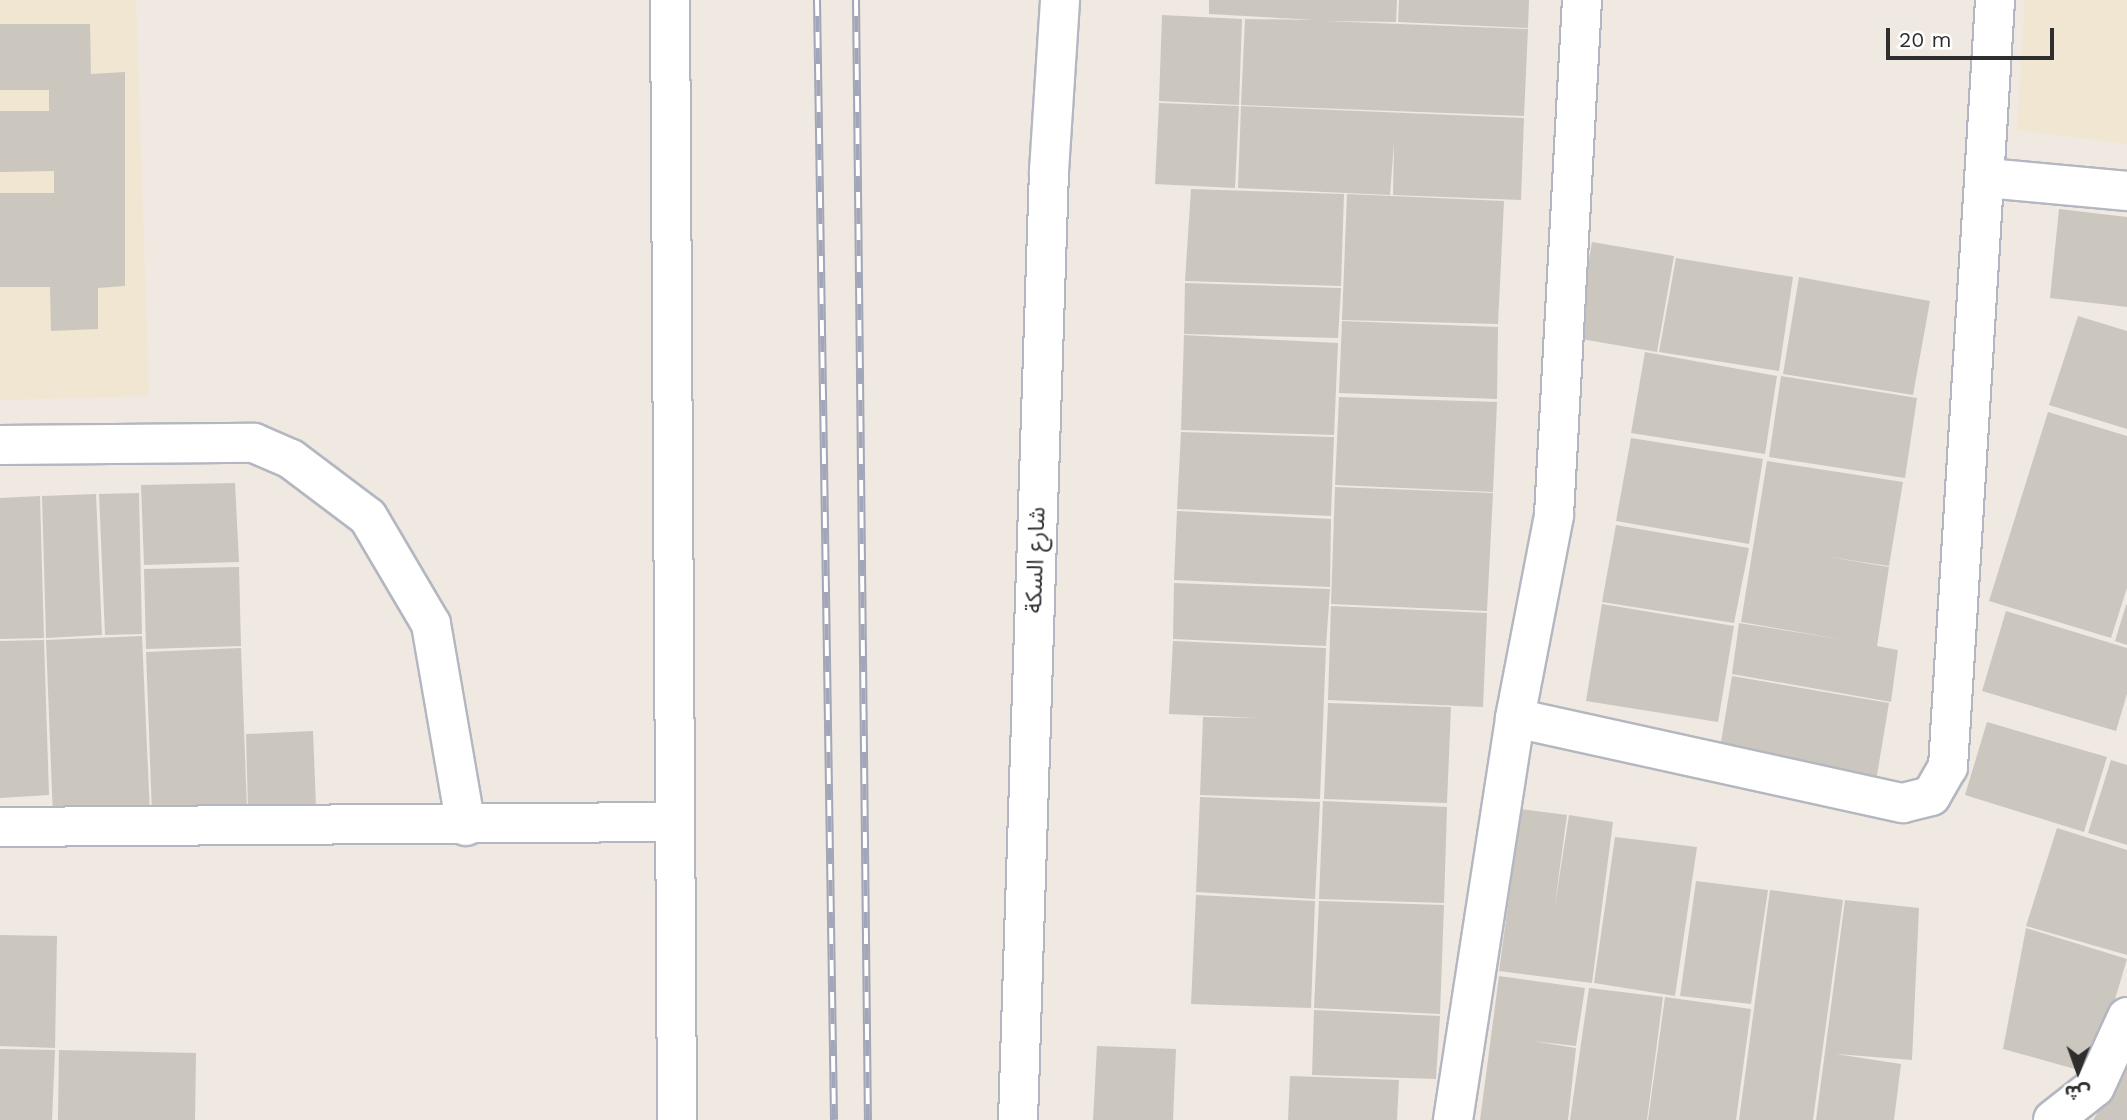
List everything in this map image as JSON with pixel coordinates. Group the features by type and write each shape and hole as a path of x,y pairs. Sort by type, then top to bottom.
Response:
{"street":[{"path":"670,0 677,1120"},
{"name":"شارع السكة","path":"1018,1120 1048,199 1059,0"},
{"path":"1453,1120 1516,718 1554,515 1582,0"},
{"path":"1516,718 1903,803 1931,796 1948,767 1987,178 1995,0"},
{"path":"1987,178 2127,191"},
{"path":"0,445 254,443 291,458 368,517 431,624 466,826"},
{"path":"0,827 466,826 674,822"},
{"path":"2053,1120 2095,1087 2127,1017"}],"shaded area":[{"path":"0,0 136,0 149,396 0,400"},
{"path":"2025,0 2127,0 2127,144 2017,130"}],"building":[{"path":"1209,0 1397,0 1396,22 1324,21 1528,29 1524,116 1241,105 1245,19 1317,20 1209,14"},
{"path":"1399,0 1529,0 1528,28 1398,22"},
{"path":"1162,15 1242,19 1239,105 1159,101"},
{"path":"0,24 90,24 91,74 125,72 125,286 98,288 98,329 51,331 50,287 0,287 0,193 54,193 54,171 0,172 0,111 49,111 49,90 0,90"},
{"path":"1159,103 1239,106 1235,188 1155,184"},
{"path":"1241,106 1524,118 1521,200 1393,195 1394,142 1390,195 1238,188"},
{"path":"1191,189 1344,194 1341,286 1185,281"},
{"path":"1347,194 1504,201 1498,324 1342,320"},
{"path":"2059,209 2127,217 2127,307 2050,298"},
{"path":"1592,242 1674,256 1657,352 1575,338"},
{"path":"1676,258 1793,277 1779,371 1659,352"},
{"path":"1799,277 1930,301 1913,395 1783,374"},
{"path":"1185,283 1341,288 1338,338 1184,334"},
{"path":"2078,316 2127,331 2127,429 2049,405"},
{"path":"1342,321 1498,327 1497,399 1339,393"},
{"path":"1184,335 1338,343 1334,435 1181,430"},
{"path":"1645,352 1777,376 1765,454 1631,433"},
{"path":"1781,376 1917,398 1905,478 1769,457"},
{"path":"1339,397 1497,402 1493,492 1335,485"},
{"path":"2048,412 2127,436 2127,588 2111,638 1989,601"},
{"path":"1181,432 1334,437 1331,516 1177,509"},
{"path":"1631,438 1763,459 1749,544 1616,521"},
{"path":"1767,461 1903,482 1889,566 1823,556 1889,567 1877,646 1898,650 1891,702 1732,674 1739,623 1845,640 1741,622"},
{"path":"235,483 239,562 144,565 141,485"},
{"path":"1335,487 1493,493 1487,611 1331,604"},
{"path":"139,493 142,634 105,635 99,494"},
{"path":"96,494 102,635 46,638 42,496"},
{"path":"40,496 44,638 0,639 0,498"},
{"path":"1177,511 1331,519 1330,587 1174,580"},
{"path":"1616,525 1749,548 1734,623 1602,602"},
{"path":"239,567 241,646 146,649 144,569"},
{"path":"1174,583 1330,589 1326,646 1173,639"},
{"path":"1602,604 1734,626 1718,722 1586,701"},
{"path":"2127,605 2127,645 2115,641"},
{"path":"1331,606 1487,613 1483,707 1328,700"},
{"path":"2006,611 2127,648 2127,694 2116,731 1982,691"},
{"path":"142,636 150,814 53,817 46,640"},
{"path":"44,640 49,795 0,798 0,641"},
{"path":"1173,641 1326,648 1320,799 1200,795 1203,717 1259,718 1169,714"},
{"path":"241,648 247,809 152,814 146,652"},
{"path":"1732,676 1889,703 1875,787 1718,760"},
{"path":"1328,703 1451,707 1447,803 1324,799"},
{"path":"1987,722 2107,757 2084,832 1965,795"},
{"path":"313,731 316,808 248,809 246,734"},
{"path":"2111,760 2127,765 2127,845 2088,833"},
{"path":"1200,797 1320,802 1315,899 1196,892"},
{"path":"1323,801 1447,807 1444,903 1319,899"},
{"path":"1521,809 1567,815 1554,911 1569,815 1613,822 1592,983 1499,971"},
{"path":"2057,828 2127,850 2127,955 2026,926"},
{"path":"1615,837 1697,847 1675,996 1594,983"},
{"path":"1696,881 1768,890 1751,1004 1680,996"},
{"path":"1770,890 1843,900 1813,1120 1739,1120"},
{"path":"1196,895 1315,901 1311,1008 1191,1004"},
{"path":"1845,900 1919,908 1912,1060 1836,1054 1901,1064 1894,1120 1816,1120"},
{"path":"1319,901 1444,905 1440,1014 1314,1008"},
{"path":"2026,928 2127,959 2093,1074 2003,1049"},
{"path":"0,935 57,936 55,1048 0,1046"},
{"path":"1499,976 1585,988 1576,1046 1532,1041 1576,1048 1568,1120 1480,1120"},
{"path":"1589,988 1663,997 1647,1120 1570,1120"},
{"path":"1665,997 1751,1009 1736,1120 1648,1120"},
{"path":"1314,1010 1440,1016 1436,1079 1312,1075"},
{"path":"1097,1046 1176,1049 1173,1120 1093,1120"},
{"path":"0,1049 55,1050 52,1120 0,1120"},
{"path":"59,1050 196,1053 195,1120 58,1120"},
{"path":"2127,1068 2127,1120 2093,1120"},
{"path":"1290,1076 1399,1080 1397,1120 1288,1120"}],"railway":[{"path":"817,0 834,1120"},
{"path":"856,0 868,1120"}]}
